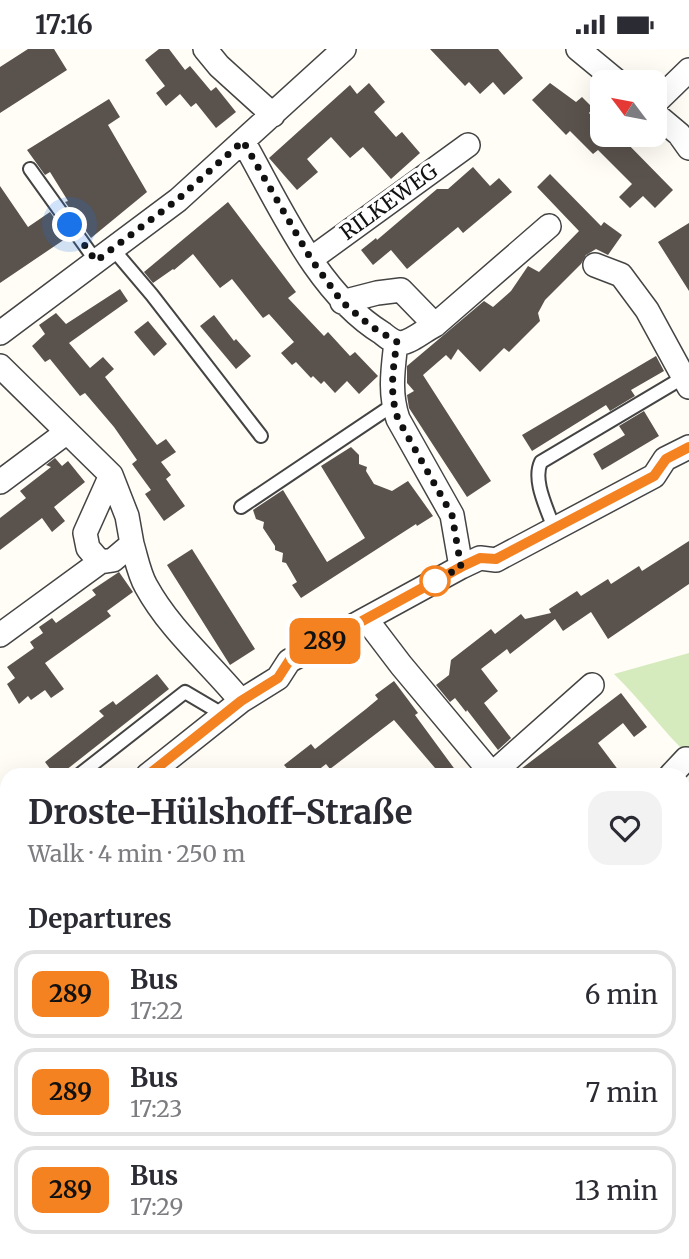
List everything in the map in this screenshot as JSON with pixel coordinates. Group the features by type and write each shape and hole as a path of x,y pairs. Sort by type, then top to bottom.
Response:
{"street":[{"path":"205,49 219,66 273,115"},
{"path":"0,333 177,200 344,49"},
{"path":"578,49 603,70"},
{"path":"667,91 689,70"},
{"path":"667,124 689,148"},
{"path":"243,141 311,259 342,302 372,327 397,342 403,343 435,325 549,226"},
{"name":"RILKEWEG","path":"311,259 468,145"},
{"path":"595,265 621,275 647,310 686,382"},
{"path":"342,302 401,290 435,325"},
{"path":"397,342 392,380 393,405 398,419 452,515 461,567"},
{"path":"0,366 111,475 127,516 144,584 180,635 220,675 233,708"},
{"path":"0,482 67,432"},
{"path":"157,768 233,708 278,678 289,661 461,567 480,558 496,559 654,476 666,459 689,447"},
{"path":"100,562 88,548 85,533 111,475"},
{"path":"0,635 100,562 113,560 132,544"},
{"path":"366,619 487,768"},
{"path":"501,768 592,685"}],"lane":[{"path":"30,169 104,255 152,295 261,436"},
{"path":"554,529 538,479 541,462 686,382"},
{"path":"241,507 393,405"},
{"path":"88,768 185,692 233,708"}],"green space":[{"path":"689,653 689,756 614,674"}],"building":[{"path":"28,49 54,49 67,70 0,113 0,67"},
{"path":"159,49 169,49 185,70 190,66 211,91 216,87 236,112 216,128 196,103 191,107 180,94 166,106 156,93 165,86 145,60"},
{"path":"430,49 498,49 523,78 504,95 493,82 480,94 469,82 465,86"},
{"path":"369,83 385,102 374,112 396,137 402,132 420,153 391,179 363,147 350,158 331,137 307,159 318,172 297,190 269,158 350,85 357,94"},
{"path":"550,83 576,102 582,97 590,105 590,147 631,147 673,190 655,208 643,196 630,208 619,197 632,184 598,150 593,154 570,131 566,135 532,100"},
{"path":"109,99 120,117 108,125 147,192 91,238 65,202 68,201 50,172 45,175 27,150"},
{"path":"473,167 490,186 499,178 512,192 463,233 458,227 407,269 391,250 373,265 361,250 376,238 377,240 437,189 448,189"},
{"path":"550,174 601,226 604,222 622,235 608,255 596,249 586,255 581,264 545,300 538,313 540,321 509,352 504,348 480,372 458,349 451,360 446,355 423,375 491,481 467,497 409,408 407,395 414,391 407,383 407,366 484,301 493,307 511,291 528,266 539,272 579,231 537,187"},
{"path":"0,186 28,227 50,212 68,237 0,283"},
{"path":"228,202 296,292 288,298 324,336 328,332 350,356 355,352 378,376 359,394 347,381 335,393 324,381 321,384 313,376 311,378 296,362 292,365 281,353 294,342 269,314 263,318 232,279 220,288 193,254 153,283 144,272"},
{"path":"689,223 689,291 658,242"},
{"path":"120,289 128,301 69,343 90,368 103,357 114,369 105,377 157,445 166,439 176,452 161,462 171,475 166,479 185,506 164,521 145,494 151,490 132,464 137,460 114,427 85,393 80,396 50,359 45,362 32,346 45,334 39,325 56,313 66,324"},
{"path":"214,315 234,341 236,339 251,356 236,369 200,326"},
{"path":"148,321 167,344 154,356 134,332"},
{"path":"656,356 664,371 631,390 635,396 610,411 606,405 532,451 522,435"},
{"path":"644,411 659,436 602,470 593,454 625,435 619,426"},
{"path":"351,447 359,455 359,464 367,467 366,471 374,484 392,491 408,481 433,516 417,526 416,524 301,598 292,585 297,582 286,563 282,562 283,553 275,550 263,528 264,522 256,519 253,510 283,490 327,562 365,538 321,466"},
{"path":"55,458 62,466 68,461 85,482 54,507 65,521 52,532 42,518 0,550 0,518 26,498 20,491 51,467 46,465"},
{"path":"689,541 689,584 608,639 591,612 563,631 555,619 510,654 507,649 481,669 498,691 484,703 511,738 498,750 467,710 466,712 455,698 450,702 436,685 449,675 451,660 491,629 495,634 521,614 525,619 551,613 549,609 577,591 581,596 608,579 611,584 639,566 642,571"},
{"path":"192,549 255,649 230,665 167,565"},
{"path":"119,572 133,592 107,611 111,616 45,663 64,689 51,698 45,690 31,700 28,696 19,704 7,684 15,678 7,667 34,648 30,642 43,633 39,627 52,618 56,623 96,595 92,590"},
{"path":"157,674 169,689 69,768 50,768 45,762 104,716 99,711 113,701 116,705"},
{"path":"394,681 454,768 435,768 394,720 331,768 326,764 321,768 287,768 284,765 311,744 315,749 378,699 375,695"},
{"path":"621,693 647,727 634,737 623,723 598,743 617,768 522,768"}],"bus line":[{"name":"289","path":"157,768 241,701 278,678 289,661 461,567 480,558 496,559 654,476 666,459 689,447"}],"route":[{"path":"70,225 96,261 177,200 243,141 311,259 342,302 372,327 397,342 392,380 393,405 398,419 452,515 461,567 428,585 435,581"}]}
